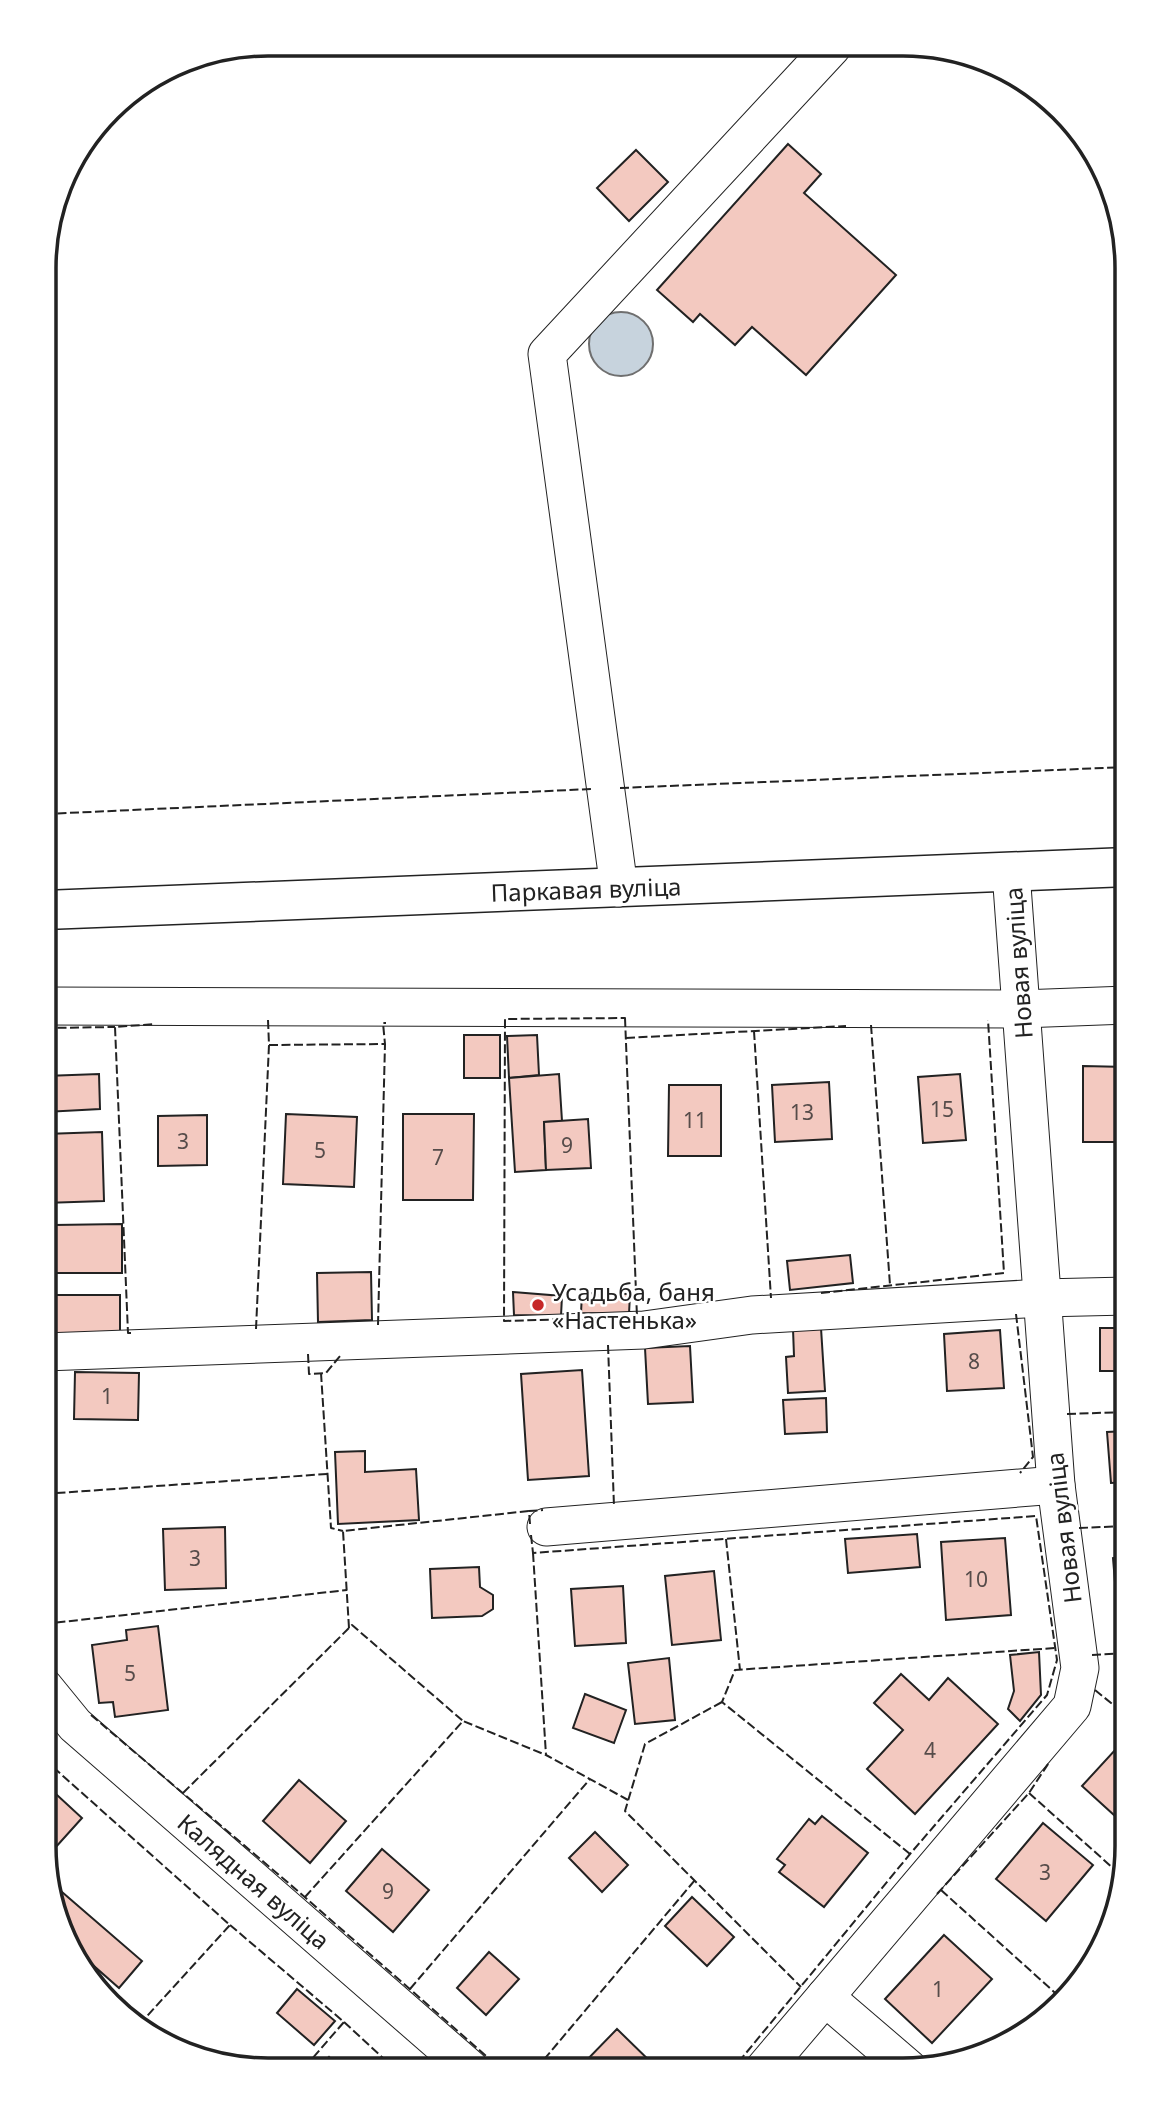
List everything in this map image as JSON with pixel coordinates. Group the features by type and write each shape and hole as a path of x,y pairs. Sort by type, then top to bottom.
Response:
{"main road":[{"name":"Паркавая вуліца","path":"56,910 1115,868"}],"street":[{"path":"619,888 547,354 824,56"},
{"name":"Новая вуліца","path":"773,2058 1072,1706 1080,1668 1056,1485 1011,872"},
{"path":"56,1006 1021,1009 1115,1005"},
{"path":"56,1352 644,1330 752,1315 1115,1296"},
{"path":"546,1527 1056,1485"},
{"name":"Калядная вуліца","path":"56,1702 75,1725 457,2058"},
{"path":"825,1997 896,2058"}],"shaded area":[{"path":"621,312 639,318 647,326 653,344 647,362 639,370 621,376 603,370 595,362 589,344 595,326 603,318"}],"building":[{"path":"788,144 821,174 804,193 896,275 806,375 752,327 735,345 700,314 693,322 657,290"},
{"path":"636,150 668,182 629,221 597,188"},
{"path":"464,1035 500,1035 500,1078 464,1078"},
{"path":"537,1035 539,1075 509,1078 507,1036"},
{"path":"1083,1066 1115,1067 1115,1142 1083,1142"},
{"path":"99,1074 100,1109 56,1111 56,1076"},
{"path":"559,1074 562,1121 544,1122 546,1170 515,1172 509,1078"},
{"path":"960,1074 966,1140 923,1143 918,1077"},
{"path":"829,1082 832,1139 775,1142 772,1085"},
{"path":"669,1085 721,1085 721,1156 668,1156"},
{"path":"286,1114 357,1117 354,1187 283,1184"},
{"path":"403,1114 474,1114 473,1200 403,1200"},
{"path":"207,1115 207,1165 158,1166 158,1116"},
{"path":"588,1119 591,1168 546,1170 544,1122"},
{"path":"102,1132 104,1201 56,1203 56,1134"},
{"path":"122,1224 122,1273 56,1273 56,1225"},
{"path":"850,1255 853,1283 790,1290 787,1261"},
{"path":"371,1272 372,1320 318,1322 317,1273"},
{"name":"Усадьба, баня «Настенька»","path":"513,1292 562,1296 561,1316 514,1315"},
{"path":"582,1293 630,1294 629,1314 581,1313"},
{"path":"56,1295 120,1295 120,1338 56,1339"},
{"path":"821,1328 825,1391 788,1393 786,1357 794,1356 793,1329"},
{"path":"1100,1328 1115,1328 1115,1371 1100,1371"},
{"path":"1000,1330 1004,1388 947,1391 944,1334"},
{"path":"690,1346 693,1402 648,1404 645,1348"},
{"path":"582,1370 589,1476 528,1480 521,1374"},
{"path":"75,1372 139,1373 138,1420 74,1419"},
{"path":"826,1398 827,1432 785,1434 783,1400"},
{"path":"1107,1432 1115,1432 1115,1483 1111,1483"},
{"path":"365,1451 365,1472 416,1469 419,1520 338,1524 335,1452"},
{"path":"225,1527 226,1588 165,1590 163,1529"},
{"path":"917,1534 920,1567 848,1573 845,1539"},
{"path":"1005,1538 1011,1615 946,1620 941,1542"},
{"path":"479,1567 480,1587 493,1595 493,1609 482,1616 432,1618 430,1569"},
{"path":"714,1571 721,1640 672,1645 665,1576"},
{"path":"623,1586 626,1643 575,1646 571,1589"},
{"path":"158,1626 168,1710 115,1717 113,1702 99,1703 92,1645 127,1640 126,1630"},
{"path":"1039,1652 1041,1695 1020,1721 1008,1709 1014,1691 1010,1655"},
{"path":"669,1658 675,1720 635,1724 628,1663"},
{"path":"901,1674 929,1700 948,1678 998,1724 915,1814 867,1769 903,1730 874,1703"},
{"path":"585,1694 626,1710 614,1743 573,1728"},
{"path":"1115,1750 1115,1816 1082,1786"},
{"path":"299,1780 346,1821 310,1863 263,1821"},
{"path":"56,1794 82,1818 56,1847"},
{"path":"822,1816 868,1853 824,1907 779,1872 785,1865 777,1859 809,1819 815,1824"},
{"path":"1043,1823 1093,1865 1046,1921 996,1879"},
{"path":"595,1832 628,1865 602,1892 569,1858"},
{"path":"382,1849 429,1890 393,1932 346,1891"},
{"path":"61,1893 142,1961 119,1988 92,1964 78,1940"},
{"path":"692,1897 734,1937 707,1966 665,1926"},
{"path":"944,1935 992,1979 932,2043 885,1999"},
{"path":"489,1952 519,1979 486,2015 457,1988"},
{"path":"297,1989 335,2021 314,2045 277,2013"},
{"path":"617,2029 647,2058 589,2058"}],"fence":[{"path":"620,788 1115,767"},
{"path":"56,813 592,789"},
{"path":"625,1018 637,1317 504,1321 505,1019 625,1018"},
{"path":"268,1020 269,1045 385,1044 383,1023 386,1023"},
{"path":"821,1293 1004,1273 988,1020"},
{"path":"131,1333 128,1333 115,1027 155,1024"},
{"path":"871,1025 890,1285"},
{"path":"626,1038 846,1026"},
{"path":"56,1028 115,1027"},
{"path":"754,1031 771,1298"},
{"path":"378,1325 385,1044"},
{"path":"256,1329 269,1045"},
{"path":"1016,1314 1033,1457 1020,1473"},
{"path":"608,1345 614,1506"},
{"path":"308,1354 309,1374 326,1373 340,1356"},
{"path":"321,1373 331,1528 343,1531"},
{"path":"1067,1414 1115,1412"},
{"path":"56,1493 327,1474"},
{"path":"530,1524 529,1511 543,1510"},
{"path":"349,1628 343,1531 529,1511"},
{"path":"531,1535 533,1553 1036,1516 1057,1660 1047,1695 910,1854 742,2058"},
{"path":"1079,1528 1115,1526"},
{"path":"726,1539 740,1670"},
{"path":"533,1553 546,1755 628,1800"},
{"path":"56,1623 347,1590"},
{"path":"183,1793 352,1625 463,1721"},
{"path":"910,1854 722,1702 735,1670 1055,1648"},
{"path":"1092,1655 1115,1654"},
{"path":"1095,1690 1115,1706"},
{"path":"722,1702 645,1744 625,1811 801,1987"},
{"path":"91,1715 488,2058"},
{"path":"305,1897 463,1721 546,1755"},
{"path":"937,1894 1029,1793 1050,1761"},
{"path":"56,1770 230,1925 145,2018"},
{"path":"410,1989 590,1779"},
{"path":"1029,1793 1114,1869"},
{"path":"545,2058 695,1880"},
{"path":"941,1890 1055,1993"},
{"path":"230,1925 344,2022 313,2058"},
{"path":"344,2022 383,2058"}],"place":[{"name":"Усадьба, баня «Настенька»","path":"538,1305"}]}
